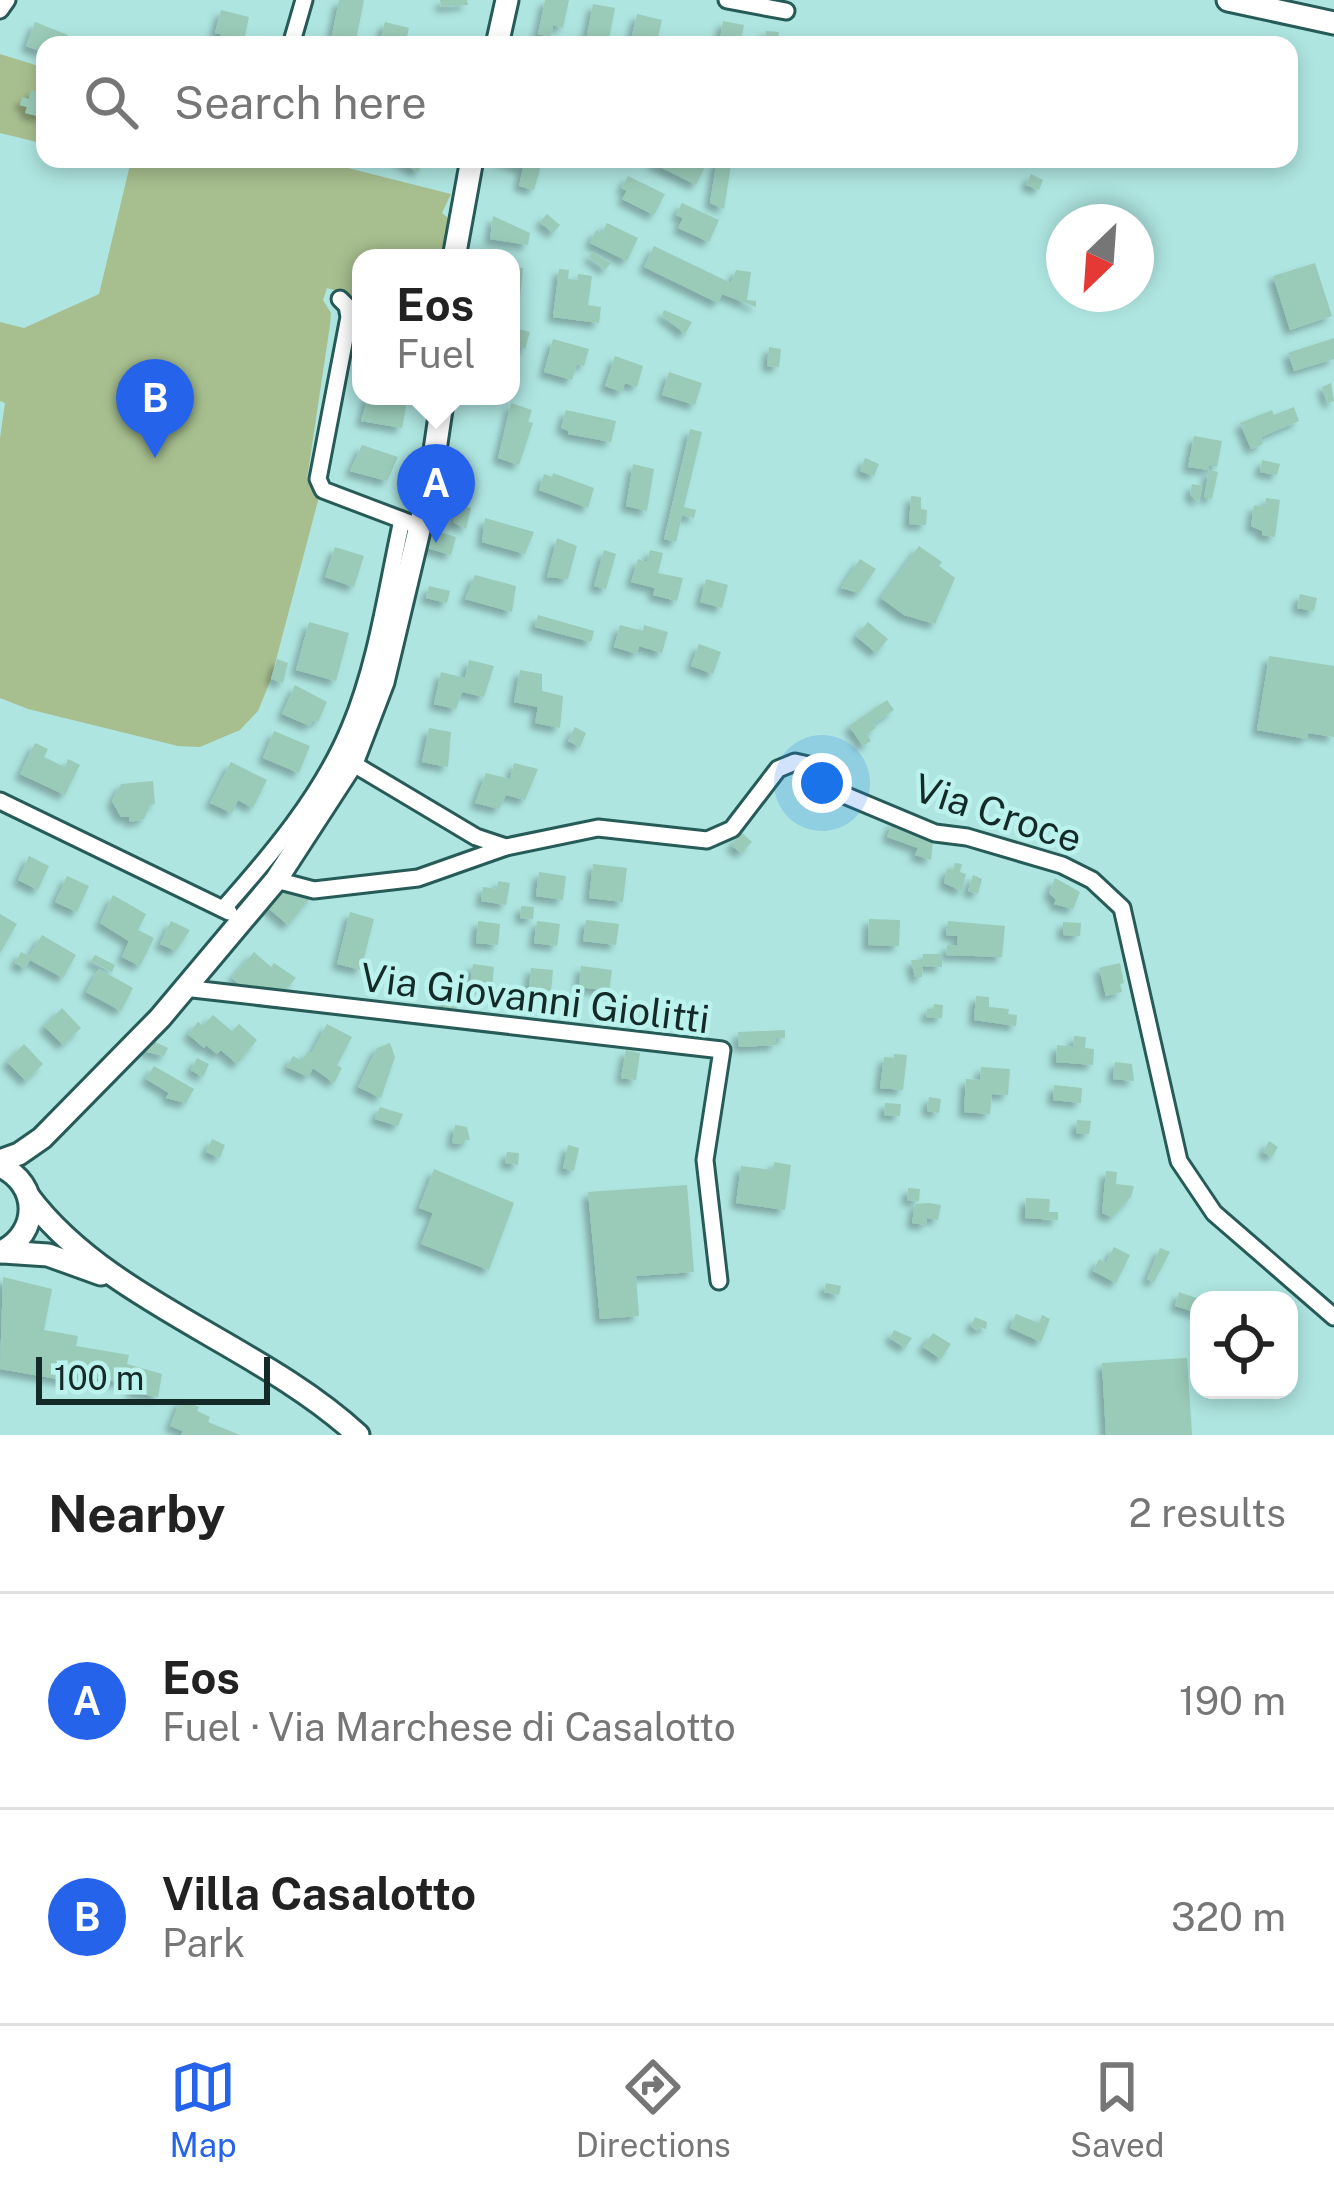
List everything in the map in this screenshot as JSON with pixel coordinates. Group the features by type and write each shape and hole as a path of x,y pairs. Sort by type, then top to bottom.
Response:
{"street":[{"path":"0,10 8,0"},
{"path":"294,36 304,0"},
{"path":"499,36 507,0"},
{"path":"728,0 786,11"},
{"path":"1228,0 1334,23"},
{"path":"456,249 470,168"},
{"path":"340,299 349,317 318,479 323,490 411,523"},
{"path":"358,1435 261,1363 128,1284 67,1240 17,1177 0,1163 42,1138 184,988 309,800 350,727 438,443 442,405"},
{"path":"232,914 276,880 352,764 383,682 411,523"},
{"name":"Via Croce","path":"276,880 314,890 418,878 506,848 598,828 707,840 732,829 778,769 795,762 814,766 837,792 935,833 967,837 1049,861 1092,880 1115,898 1126,920 1179,1161 1214,1213 1334,1317"},
{"path":"352,764 476,837 506,848"},
{"path":"0,801 232,914"},
{"name":"Via Giovanni Giolitti","path":"184,988 722,1050 705,1160 719,1281"},
{"path":"2,1252 27,1229 30,1165 42,1138"},
{"path":"2,1252 48,1255 128,1284"}],"green space":[{"path":"0,54 36,65 36,142 0,133"},
{"path":"129,168 348,168 451,194 442,213 449,219 447,249 352,249 352,296 327,288 323,300 331,313 330,325 307,479 319,497 271,679 258,711 240,730 200,747 178,746 0,698 0,438 5,403 0,401 0,322 24,328 99,294"}],"building":[{"path":"339,0 364,0 357,36 332,36"},
{"path":"440,0 467,0 468,5 441,7"},
{"path":"545,0 569,0 563,28 553,25 551,36 538,34"},
{"path":"593,4 615,8 610,36 587,35"},
{"path":"221,10 249,17 245,36 215,33"},
{"path":"637,14 662,20 658,36 632,36"},
{"path":"723,21 744,25 742,36 720,36"},
{"path":"35,22 68,35 36,36 36,50 26,46"},
{"path":"385,22 409,28 407,36 381,36"},
{"path":"31,90 36,91 36,116 25,113 27,107 20,105 22,97 29,99"},
{"path":"523,168 540,168 534,190 519,186"},
{"path":"662,168 704,168 696,185"},
{"path":"716,168 731,168 724,209 710,203"},
{"path":"1031,174 1043,180 1039,190 1026,185"},
{"path":"628,176 665,194 654,215 622,199 627,191 621,188"},
{"path":"682,203 719,220 709,242 678,228 683,218 676,215"},
{"path":"547,214 560,225 553,233 540,222"},
{"path":"493,216 530,233 528,245 490,239"},
{"path":"607,223 638,238 627,261 590,243 596,230 602,233"},
{"path":"654,246 731,283 736,270 751,272 747,300 756,301 756,307 722,294 718,303 644,267"},
{"path":"592,252 611,263 605,270 589,257"},
{"path":"1315,263 1332,316 1290,330 1273,276"},
{"path":"559,269 569,270 568,279 578,280 578,274 592,276 588,305 601,307 599,323 553,317"},
{"path":"664,310 692,322 685,334 662,315"},
{"path":"520,329 530,332 525,349 520,347"},
{"path":"1334,338 1334,359 1294,371 1288,353"},
{"path":"553,339 589,349 584,366 577,364 572,380 544,372"},
{"path":"769,347 781,349 779,367 767,366"},
{"path":"615,356 643,366 637,387 625,383 622,392 605,386"},
{"path":"669,372 702,383 695,405 662,395"},
{"path":"1331,383 1334,401 1328,403 1322,387"},
{"path":"365,405 406,405 402,428 361,421"},
{"path":"511,405 532,410 528,422 533,423 519,465 498,458"},
{"path":"1294,407 1299,421 1261,437 1263,444 1251,449 1240,423"},
{"path":"566,410 616,421 611,442 568,434 561,428"},
{"path":"690,429 702,432 684,507 696,510 694,518 682,515 676,542 664,539"},
{"path":"1194,436 1222,441 1217,467 1188,467"},
{"path":"362,445 398,457 387,481 350,471"},
{"path":"865,458 879,464 874,476 860,471"},
{"path":"1262,460 1280,464 1277,475 1260,472"},
{"path":"633,464 654,469 647,511 626,506"},
{"path":"1209,470 1218,472 1212,499 1204,497"},
{"path":"553,473 594,488 588,508 539,490 544,474 552,477"},
{"path":"1192,484 1202,486 1199,502 1190,495"},
{"path":"911,496 921,497 921,509 927,510 926,525 909,524"},
{"path":"1266,498 1280,500 1275,537 1251,526 1254,505 1265,507"},
{"path":"458,505 471,508 466,529 453,522"},
{"path":"485,518 534,532 525,554 482,542"},
{"path":"426,528 456,537 451,555 420,546"},
{"path":"557,538 577,546 568,579 547,577"},
{"path":"919,546 955,578 935,624 904,615 881,598"},
{"path":"335,547 364,556 354,587 325,577"},
{"path":"604,550 616,554 606,589 594,586"},
{"path":"650,550 663,553 658,573 683,578 677,601 653,595 655,588 631,582 638,559 647,562"},
{"path":"860,559 876,569 859,593 841,588"},
{"path":"475,575 516,586 512,612 465,599"},
{"path":"706,579 728,585 722,608 700,602"},
{"path":"429,586 450,591 447,603 426,598"},
{"path":"1300,594 1317,598 1314,611 1297,608"},
{"path":"538,615 594,631 591,642 535,627"},
{"path":"309,622 349,633 336,681 296,670"},
{"path":"868,622 888,639 876,653 856,636"},
{"path":"620,625 668,632 662,653 639,646 637,654 614,647"},
{"path":"699,644 721,652 713,674 691,666"},
{"path":"1269,656 1334,666 1334,737 1308,733 1307,739 1257,730"},
{"path":"277,659 288,663 283,683 271,679"},
{"path":"469,660 494,666 484,697 462,692 456,709 434,704 441,672 465,678"},
{"path":"520,670 542,674 542,691 563,696 560,728 535,723 538,707 514,702"},
{"path":"295,685 327,702 318,722 313,720 310,726 282,714"},
{"path":"887,700 894,710 873,724 876,728 867,734 871,741 863,746 849,726"},
{"path":"575,727 586,733 580,747 568,741"},
{"path":"429,728 451,732 448,767 422,762"},
{"path":"274,731 310,746 299,773 263,758"},
{"path":"35,743 48,749 44,757 65,767 68,759 80,765 65,795 20,774"},
{"path":"231,762 267,780 253,808 238,800 232,813 210,803"},
{"path":"514,763 538,769 525,800 506,795 499,809 475,803 486,773 510,779"},
{"path":"153,781 155,804 144,819 130,822 129,817 121,817 112,801 121,784"},
{"path":"893,821 933,840 931,860 915,855 918,848 887,837"},
{"path":"742,833 752,842 741,853 731,845"},
{"path":"29,856 49,866 38,890 18,880"},
{"path":"955,863 962,864 960,872 966,874 962,891 944,883 947,869 953,870"},
{"path":"593,864 627,868 623,902 589,898"},
{"path":"539,872 566,876 563,900 536,896"},
{"path":"973,875 982,879 978,894 968,891"},
{"path":"67,876 89,886 77,912 55,902"},
{"path":"1055,878 1080,892 1073,909 1054,904 1049,893"},
{"path":"498,881 510,883 506,905 481,901 483,887 497,889"},
{"path":"283,888 314,894 288,925 267,907"},
{"path":"113,895 146,914 138,930 154,938 140,966 122,957 129,941 100,923"},
{"path":"521,906 534,907 533,919 520,918"},
{"path":"350,912 374,919 361,970 337,964"},
{"path":"0,914 17,924 0,953"},
{"path":"869,919 900,920 899,946 868,945"},
{"path":"586,920 619,924 616,945 583,941"},
{"path":"171,921 190,930 176,951 160,944"},
{"path":"478,921 500,924 498,945 476,943"},
{"path":"537,921 560,924 557,946 534,943"},
{"path":"948,921 1005,926 1002,957 946,955 947,945 957,946 958,936 946,935"},
{"path":"1063,922 1081,923 1080,936 1063,935"},
{"path":"42,935 76,955 63,978 30,960 25,969 15,963 21,952 29,956"},
{"path":"254,952 271,967 274,963 296,978 285,990 241,986 232,978"},
{"path":"923,954 942,954 942,967 923,966 922,977 915,977 911,960 923,960"},
{"path":"95,955 115,965 112,972 91,961"},
{"path":"1120,963 1122,992 1106,996 1099,968"},
{"path":"473,964 494,967 492,988 470,985"},
{"path":"581,966 612,970 609,991 579,987"},
{"path":"531,968 553,970 551,991 529,988"},
{"path":"99,969 133,988 121,1011 86,992"},
{"path":"446,986 459,988 456,1012 443,1010"},
{"path":"976,996 989,997 989,1007 1017,1015 1016,1026 974,1020"},
{"path":"934,1004 943,1005 942,1018 926,1017"},
{"path":"62,1008 81,1028 63,1045 44,1026"},
{"path":"213,1015 232,1031 239,1024 257,1040 237,1064 188,1034"},
{"path":"327,1024 352,1037 337,1065 342,1068 334,1083 313,1068 308,1077 287,1067 293,1056 302,1061 307,1052 311,1054"},
{"path":"785,1030 785,1038 776,1038 776,1045 739,1047 738,1032"},
{"path":"1074,1036 1086,1037 1085,1048 1094,1049 1093,1065 1056,1062 1057,1045 1073,1047"},
{"path":"153,1041 168,1048 164,1056 143,1051"},
{"path":"390,1043 395,1057 381,1098 358,1087 377,1048"},
{"path":"24,1044 43,1064 26,1081 7,1062"},
{"path":"626,1050 640,1053 636,1080 621,1078"},
{"path":"894,1054 907,1055 903,1090 880,1088 884,1057 894,1058"},
{"path":"197,1058 209,1064 203,1077 191,1070"},
{"path":"1115,1062 1132,1064 1134,1081 1113,1079"},
{"path":"154,1066 194,1089 186,1103 166,1098 169,1093 146,1079"},
{"path":"981,1067 1010,1069 1008,1095 992,1094 990,1114 964,1112 966,1079 980,1080"},
{"path":"1054,1085 1082,1088 1081,1103 1053,1100"},
{"path":"929,1097 941,1099 939,1113 927,1111"},
{"path":"885,1103 901,1104 900,1116 884,1115"},
{"path":"380,1107 403,1114 398,1126 375,1119"},
{"path":"1077,1120 1091,1121 1089,1134 1076,1133"},
{"path":"455,1125 467,1127 470,1140 452,1143"},
{"path":"212,1139 225,1145 220,1158 206,1152"},
{"path":"1269,1141 1278,1147 1272,1157 1263,1152"},
{"path":"568,1145 579,1148 574,1171 563,1168"},
{"path":"507,1152 519,1153 518,1165 505,1163"},
{"path":"774,1162 791,1165 785,1210 736,1203 741,1166 773,1170"},
{"path":"434,1169 514,1203 489,1270 421,1244 433,1213 419,1208"},
{"path":"1106,1171 1117,1172 1116,1184 1134,1186 1131,1197 1112,1217 1102,1213"},
{"path":"687,1185 694,1272 636,1276 639,1316 600,1319 588,1192"},
{"path":"908,1188 920,1189 919,1201 907,1200"},
{"path":"1026,1198 1050,1199 1049,1212 1058,1212 1058,1220 1025,1218"},
{"path":"915,1204 941,1205 938,1220 912,1223"},
{"path":"1114,1247 1130,1255 1116,1283 1093,1271 1099,1259 1106,1263"},
{"path":"1160,1248 1170,1252 1154,1282 1147,1279"},
{"path":"3,1277 52,1289 44,1330 78,1336 76,1346 129,1355 127,1364 162,1374 158,1397 131,1392 133,1380 129,1379 123,1378 122,1383 87,1376 86,1384 0,1369"},
{"path":"826,1283 841,1286 839,1295 824,1292"},
{"path":"1179,1292 1190,1296 1190,1310 1175,1306"},
{"path":"1016,1314 1039,1323 1042,1315 1050,1319 1041,1342 1010,1328"},
{"path":"975,1317 987,1322 986,1329 977,1331 971,1326"},
{"path":"894,1330 912,1338 905,1348 890,1338"},
{"path":"933,1333 951,1344 941,1359 923,1347"},
{"path":"1187,1358 1192,1435 1106,1435 1102,1363"},
{"path":"181,1399 199,1407 197,1411 210,1417 208,1422 240,1435 181,1435 183,1431 170,1426"}],"place":[{"name":"Villa Casalotto","path":"155,458"},
{"name":"Eos","path":"436,543"}]}
